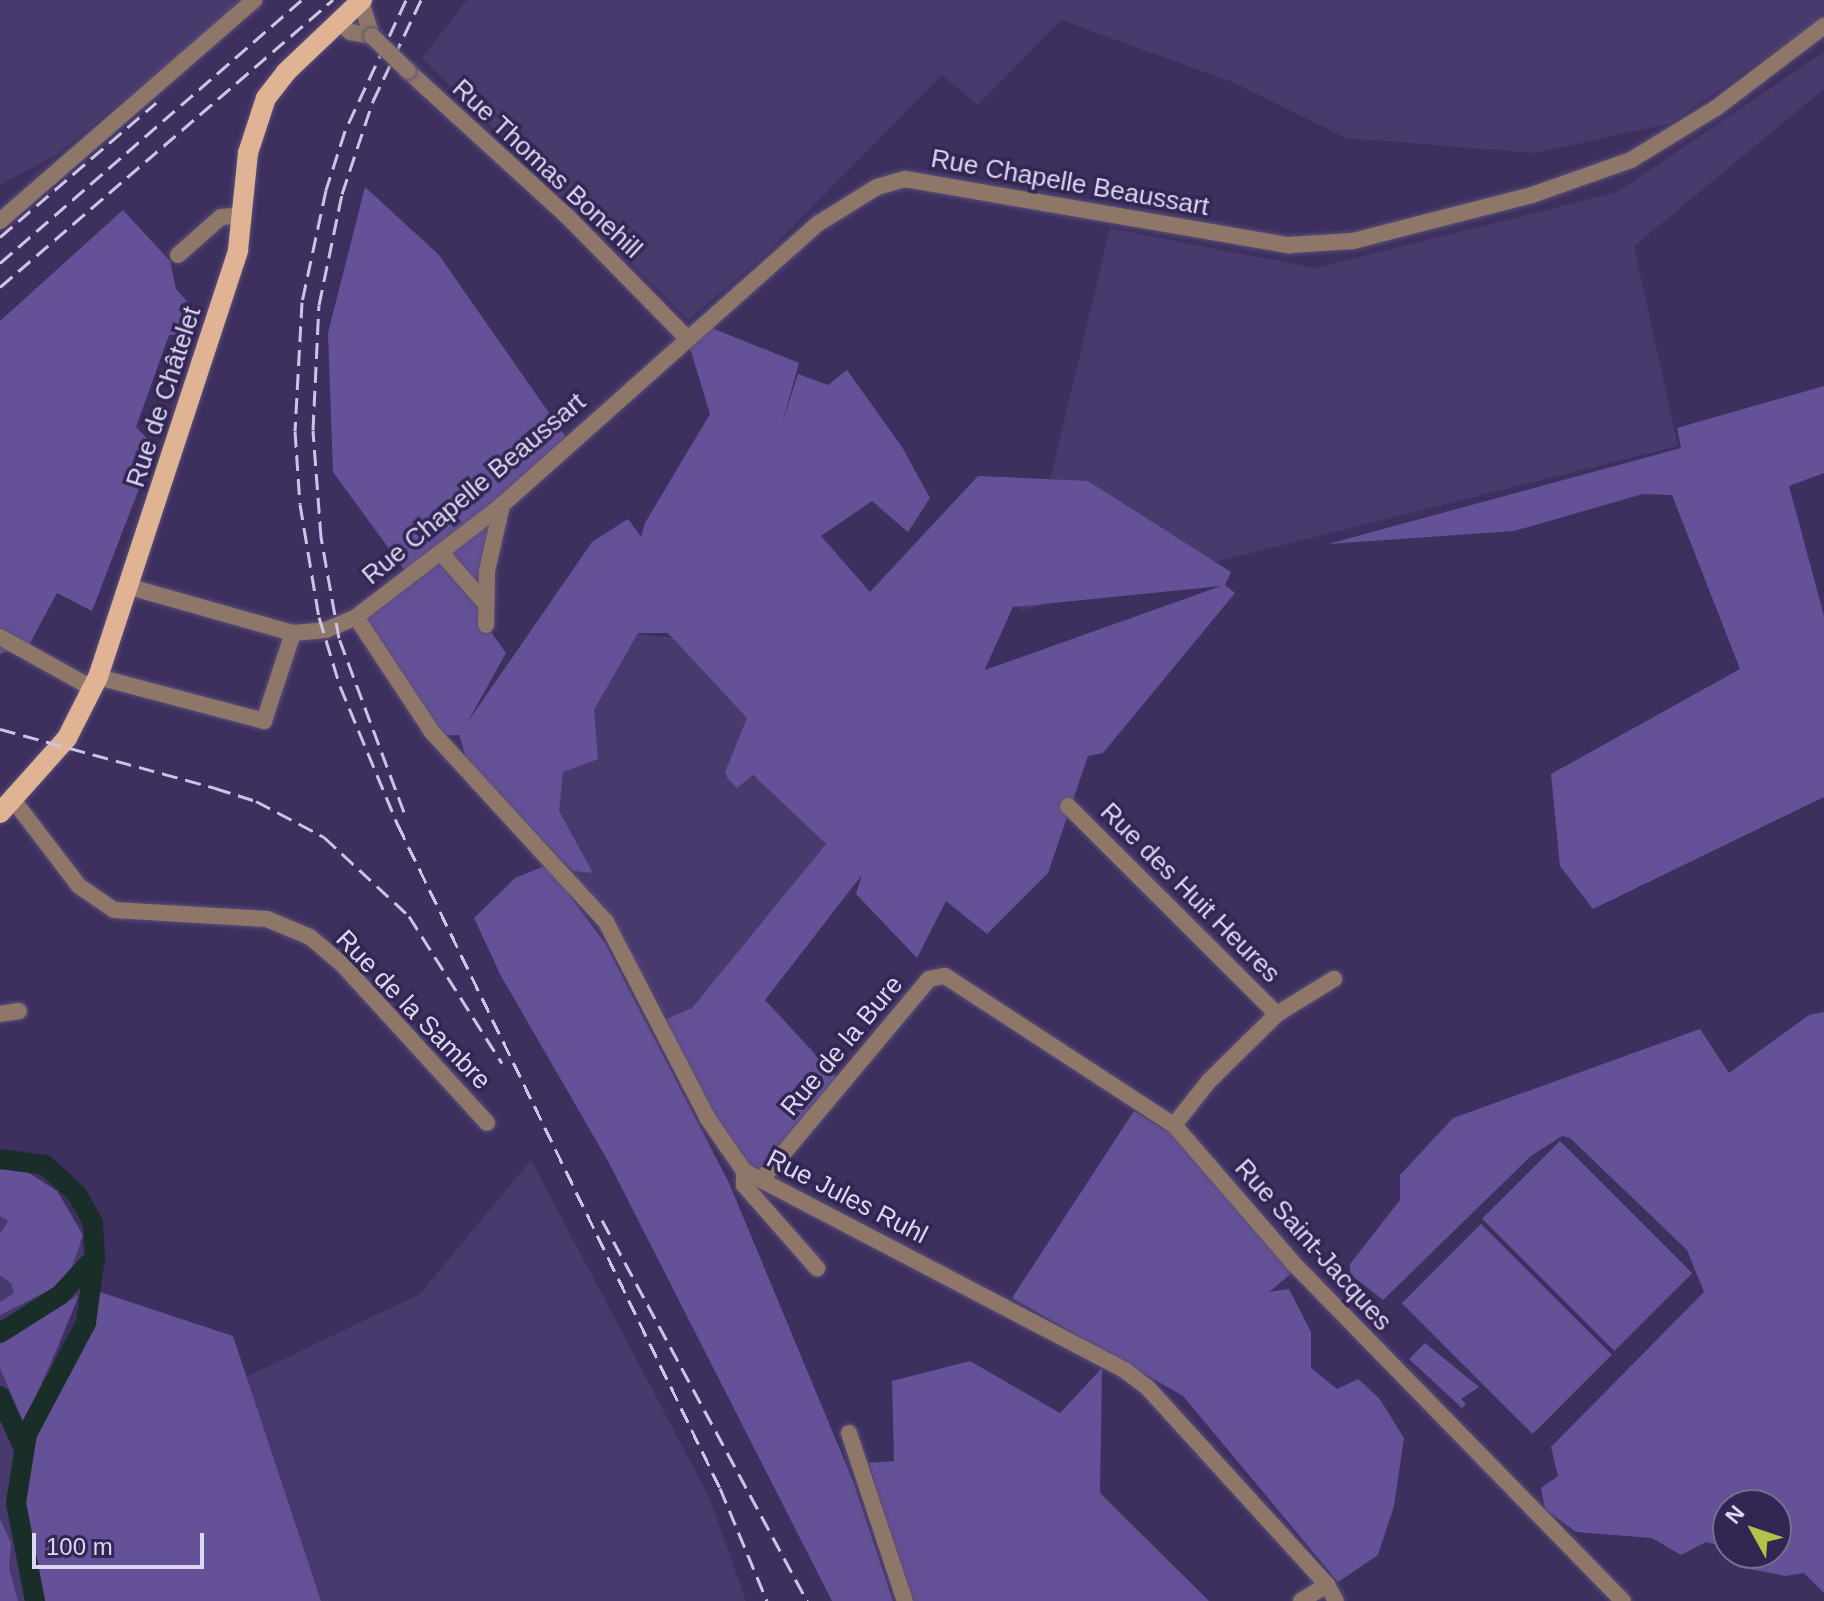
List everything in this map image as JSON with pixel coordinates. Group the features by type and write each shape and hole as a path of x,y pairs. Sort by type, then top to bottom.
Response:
{"main road":[{"name":"Rue de Châtelet","path":"7,807 67,738 95,683 130,587 238,250 254,126 286,72 361,1"}],"street":[{"path":"0,221 254,0"},
{"name":"Rue Thomas Bonehill","path":"361,1 372,36 567,216 687,338"},
{"name":"Rue Thomas Bonehill","path":"340,22 350,32 372,36"},
{"name":"Rue Chapelle Beaussart","path":"130,587 293,633 326,630 356,617 502,505 819,223 850,201 905,179 1289,245 1353,241 1532,195 1631,160 1716,108 1824,26"},
{"path":"178,255 221,217 242,215"},
{"path":"486,625 485,603 502,505"},
{"path":"442,554 485,603"},
{"name":"Rue Jules Ruhl","path":"356,617 432,732 606,922 708,1119 744,1171 1123,1369 1147,1387 1327,1585 1336,1601"},
{"path":"0,637 95,683 264,721 293,633"},
{"name":"Rue des Huit Heures","path":"1068,806 1277,1014"},
{"name":"Rue de la Sambre","path":"7,807 76,881 96,899 122,912 267,919 310,937 351,973 487,1123"},
{"name":"Rue Saint-Jacques","path":"929,979 945,976 1174,1125 1294,1264 1623,1601"},
{"name":"Rue de la Bure","path":"761,1180 929,979"},
{"path":"1174,1125 1209,1081 1277,1014 1334,979"},
{"path":"0,1014 19,1011"},
{"path":"744,1171 744,1185 817,1268"},
{"path":"849,1433 905,1601"},
{"path":"1301,1601 1327,1585"}],"shaded area":[{"path":"0,0 247,0 56,155 0,185"},
{"path":"467,0 1824,0 1824,17 1671,123 1536,153 1346,138 1235,83 1061,20 978,105 942,75 765,255 688,320 422,58"},
{"path":"1824,52 1824,89 1634,246 1678,446 1019,611 1110,228 1315,268 1617,192"},
{"path":"365,187 439,255 570,443 493,510 486,625 506,653 467,723 592,542 628,519 641,537 645,523 710,414 687,338 702,324 799,363 782,424 798,374 828,385 847,370 902,447 930,498 908,532 872,501 821,536 870,592 978,476 1088,481 1231,572 1225,585 1235,593 1103,753 1088,756 1048,873 987,934 946,901 917,958 856,894 862,875 765,1000 841,1082 761,1180 705,1113 667,1019 692,1008 826,844 753,775 737,788 728,779 725,772 747,718 668,633 638,633 594,710 598,759 563,772 559,811 593,873 573,871 469,766 459,735 436,736 356,617 409,576 333,472 328,333","holes":["1221,586 985,670 1013,607"]},
{"path":"123,210 170,261 176,289 193,308 185,335 169,335 136,427 155,447 92,611 57,593 30,643 0,654 0,321"},
{"path":"1824,386 1824,473 1789,486 1824,616 1824,797 1593,909 1560,866 1551,774 1740,669 1672,495 1643,494 1514,531 1328,544 1681,448 1677,428"},
{"path":"639,634 683,639 754,710 732,767 757,779 826,844 692,1009 667,1019 621,935 554,853 542,808 624,646"},
{"path":"547,865 605,943 729,1183 853,1481 893,1601 832,1601 608,1161 501,976 474,918 515,878"},
{"path":"1824,1012 1824,1593 1804,1573 1786,1576 1749,1569 1792,1569 1792,1489 1712,1489 1712,1544 1706,1542 1681,1555 1652,1538 1576,1532 1545,1509 1541,1488 1558,1476 1551,1447 1704,1292 1687,1250 1570,1138 1562,1136 1531,1156 1383,1300 1350,1274 1350,1264 1400,1200 1400,1175 1453,1118 1700,1029 1729,1073 1809,1015"},
{"path":"1134,1111 1169,1132 1295,1270 1269,1292 1289,1289 1311,1332 1311,1368 1337,1389 1358,1379 1379,1398 1404,1438 1394,1506 1378,1555 1338,1582 1183,1396 1012,1298"},
{"path":"1560,1141 1692,1273 1614,1351 1482,1219"},
{"path":"531,1160 709,1497 746,1601 320,1601 246,1377 420,1294"},
{"path":"0,1169 26,1171 57,1191 83,1235 67,1281 0,1315 0,1302 14,1293 11,1283 0,1275 0,1234 8,1221 0,1216"},
{"path":"0,1174 80,1237 88,1270 19,1450 37,1601 0,1601"},
{"path":"1481,1224 1612,1355 1533,1434 1402,1303"},
{"path":"91,1289 233,1336 321,1601 35,1601 19,1517 27,1434 66,1365"},
{"path":"79,1295 24,1423 0,1368 0,1343"},
{"path":"1425,1343 1479,1387 1461,1399 1466,1404 1462,1408 1409,1359"},
{"path":"970,1361 1060,1413 1102,1368 1100,1493 1209,1601 911,1601 869,1463 894,1461 892,1381"},
{"path":"0,1519 11,1543 9,1568 18,1601 0,1601"}],"waterway":[{"path":"0,1159 45,1165 77,1194 93,1223 95,1257 86,1323 27,1434 16,1503 35,1601"},
{"path":"0,1333 60,1295 95,1257"},
{"path":"0,1396 24,1449"}],"railway":[{"path":"0,263 302,0"},
{"path":"0,287 333,0"},
{"path":"406,0 345,131 326,190 302,302 295,431 300,504 319,617 340,686 398,825 720,1488 767,1601"},
{"path":"404,812 339,638 321,537 313,430 319,305 342,194 373,101 421,0"},
{"path":"0,237 156,103"},
{"path":"0,729 256,801 324,837 409,916 502,1063"},
{"path":"602,1220 807,1601"}]}
